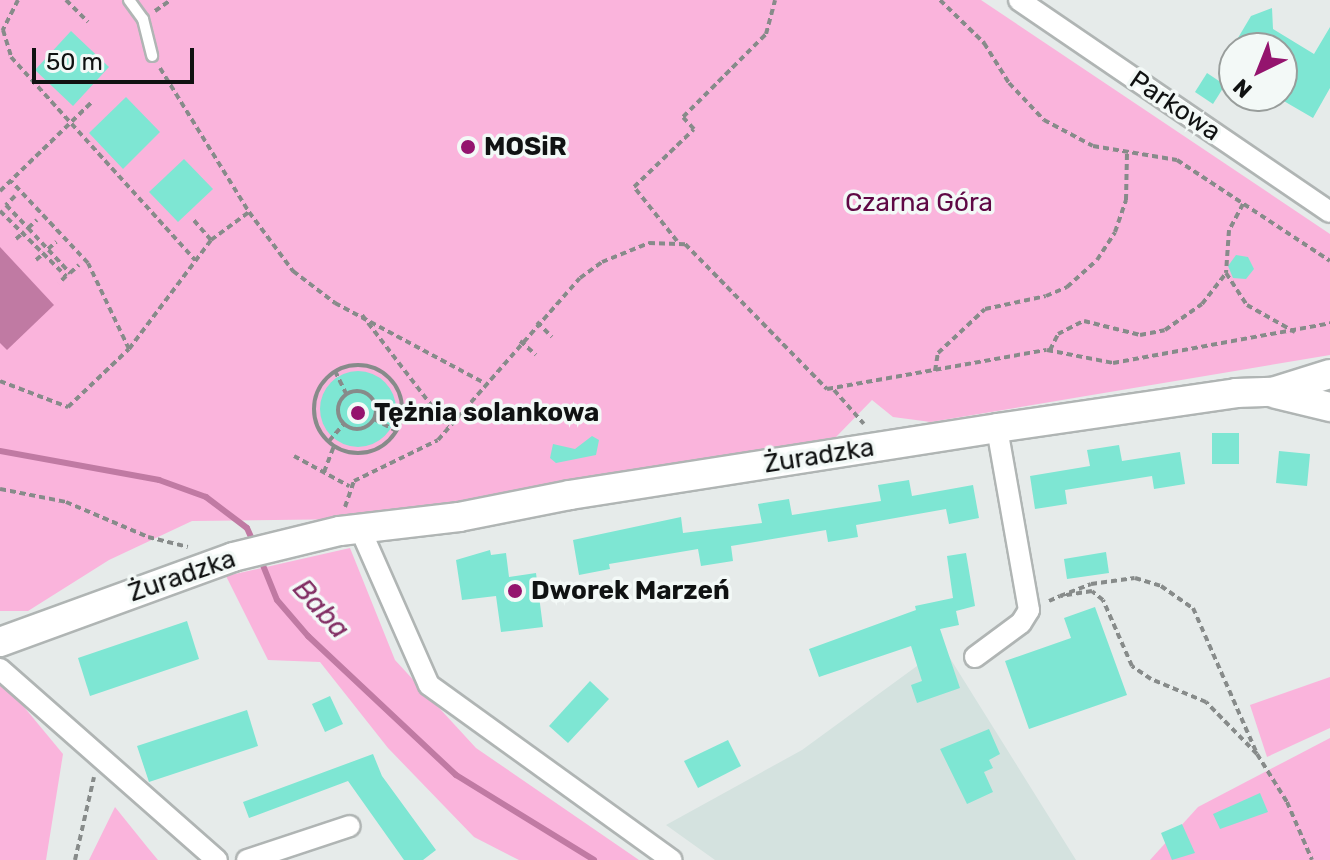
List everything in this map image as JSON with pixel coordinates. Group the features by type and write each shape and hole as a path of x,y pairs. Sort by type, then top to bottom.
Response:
{"street":[{"name":"Parkowa","path":"1019,0 1330,212"},
{"path":"1272,392 1330,374"},
{"path":"1272,392 1330,407"},
{"name":"Żuradzka","path":"0,642 233,557 276,545 997,428 1236,393 1272,392"},
{"path":"975,657 1021,623 1029,610 997,428"},
{"path":"358,530 429,685 672,860"},
{"path":"0,669 217,860"},
{"path":"247,860 350,826"}],"lane":[{"path":"129,0 143,19 152,56"}],"path":[{"path":"18,0 3,30 5,44 68,125 195,260"},
{"path":"66,0 88,22"},
{"path":"775,0 766,34 683,117 694,129 634,187 677,241 691,249 819,385 834,390 874,433"},
{"path":"940,0 984,43 1009,83 1044,120 1093,146 1177,160 1330,261"},
{"path":"152,56 249,212 293,271 335,303 484,383"},
{"path":"0,191 93,101"},
{"path":"935,371 938,353 985,309 1046,296 1067,287 1097,260 1115,232 1126,200 1127,152"},
{"path":"11,181 88,263 129,349"},
{"path":"15,196 6,205 26,230 70,273 79,265"},
{"path":"1050,350 1058,334 1084,321 1140,335 1165,330 1202,304 1226,273 1229,230 1243,204"},
{"path":"0,211 26,230"},
{"path":"0,381 68,407 129,349 211,240 249,212"},
{"path":"192,218 211,240"},
{"path":"16,239 37,220"},
{"path":"349,486 430,447 537,322 602,262 649,243 677,241"},
{"path":"36,260 56,242"},
{"path":"46,251 66,276 59,283"},
{"path":"1226,273 1253,310 1297,333"},
{"path":"360,314 448,427"},
{"path":"537,322 552,337"},
{"path":"834,390 1050,350 1113,363 1297,333 1330,323"},
{"path":"520,341 536,355"},
{"path":"364,365 390,378 402,403 397,431 375,450 361,454 334,446 313,409 316,394 335,371 364,365"},
{"path":"335,371 346,394"},
{"path":"346,394 369,395 376,405 374,418 359,429 344,424 338,410 346,394"},
{"path":"374,418 397,431"},
{"path":"329,441 344,424"},
{"path":"324,472 334,446"},
{"path":"294,456 349,486 358,530"},
{"path":"0,489 66,502 148,537 202,549"},
{"path":"1029,610 1091,584 1135,578 1161,586 1193,608 1257,754 1287,802 1312,860"},
{"path":"1060,596 1092,591 1103,600 1132,666 1206,702 1257,754"},
{"path":"75,860 99,755"}],"shaded area":[{"path":"0,247 54,305 7,350 0,343"},
{"path":"943,647 1076,860 715,860 666,825 802,750"}],"green space":[{"name":"Czarna Góra","path":"0,0 981,0 1330,234 1330,355 931,422 893,417 872,400 836,437 356,519 192,521 109,560 28,611 0,611"},
{"path":"350,548 395,660 476,748 639,860 519,860 474,837 388,748 320,662 268,660 226,576"},
{"path":"1330,677 1330,728 1267,757 1250,705"},
{"path":"0,678 63,754 46,860 0,860"},
{"path":"1330,738 1330,860 1150,860 1198,807"},
{"path":"115,807 148,848 158,860 89,860"}],"building":[{"path":"1272,8 1273,29 1278,32 1242,32 1251,16"},
{"path":"1330,27 1330,88 1313,118 1298,109 1298,44 1314,54"},
{"path":"71,31 109,67 73,106 35,70"},
{"path":"1207,73 1218,80 1218,96 1213,104 1195,92"},
{"path":"126,97 160,132 123,169 89,133"},
{"path":"184,159 213,189 178,222 149,192"},
{"path":"1236,255 1248,257 1254,269 1246,279 1233,278 1228,266"},
{"name":"Tężnia solankowa","path":"358,371 373,374 385,382 393,394 396,409 393,424 385,436 373,444 358,447 343,444 331,436 323,424 320,409 323,394 331,382 343,374"},
{"path":"1212,433 1239,433 1239,464 1212,464"},
{"path":"592,436 599,440 596,455 556,463 550,458 553,444 575,449"},
{"path":"1119,445 1122,461 1180,452 1185,484 1154,489 1152,476 1065,490 1067,504 1035,509 1030,476 1090,466 1087,450"},
{"path":"1279,451 1310,454 1307,486 1276,483"},
{"path":"909,480 912,496 973,485 979,518 949,524 946,509 856,525 858,537 828,542 826,530 731,546 733,561 701,566 698,549 609,564 610,569 579,575 573,540 681,517 683,533 762,523 758,504 789,499 792,515 881,501 878,485"},
{"name":"Dworek Marzeń","path":"490,550 491,555 506,553 509,577 536,573 543,627 501,632 496,596 462,600 456,560"},
{"path":"1106,552 1109,573 1067,579 1064,559"},
{"path":"966,553 975,606 956,611 959,625 940,629 960,688 917,703 911,685 922,681 911,646 819,677 809,649 916,610 915,606 953,598 947,556"},
{"path":"1095,607 1127,695 1029,729 1005,661 1071,638 1064,618"},
{"path":"187,621 199,659 90,696 78,658"},
{"path":"590,681 609,699 568,743 549,726"},
{"path":"330,696 343,724 325,732 312,704"},
{"path":"247,710 258,746 149,782 137,746"},
{"path":"989,729 1000,754 989,760 993,768 984,772 993,792 967,804 940,749"},
{"path":"728,740 741,766 698,788 684,761"},
{"path":"373,754 382,776 436,850 423,860 404,860 348,781 249,818 243,802"},
{"path":"1260,793 1268,812 1220,829 1213,814"},
{"path":"1182,824 1195,853 1172,860 1161,833"}],"waterway":[{"name":"Baba","path":"0,451 159,480 206,497 247,528 254,544"},
{"name":"Baba","path":"260,558 277,600 308,636 456,775 594,860"}],"place":[{"name":"MOSiR","path":"468,147"},
{"name":"Tężnia solankowa","path":"358,413"},
{"name":"Dworek Marzeń","path":"515,591"}]}
